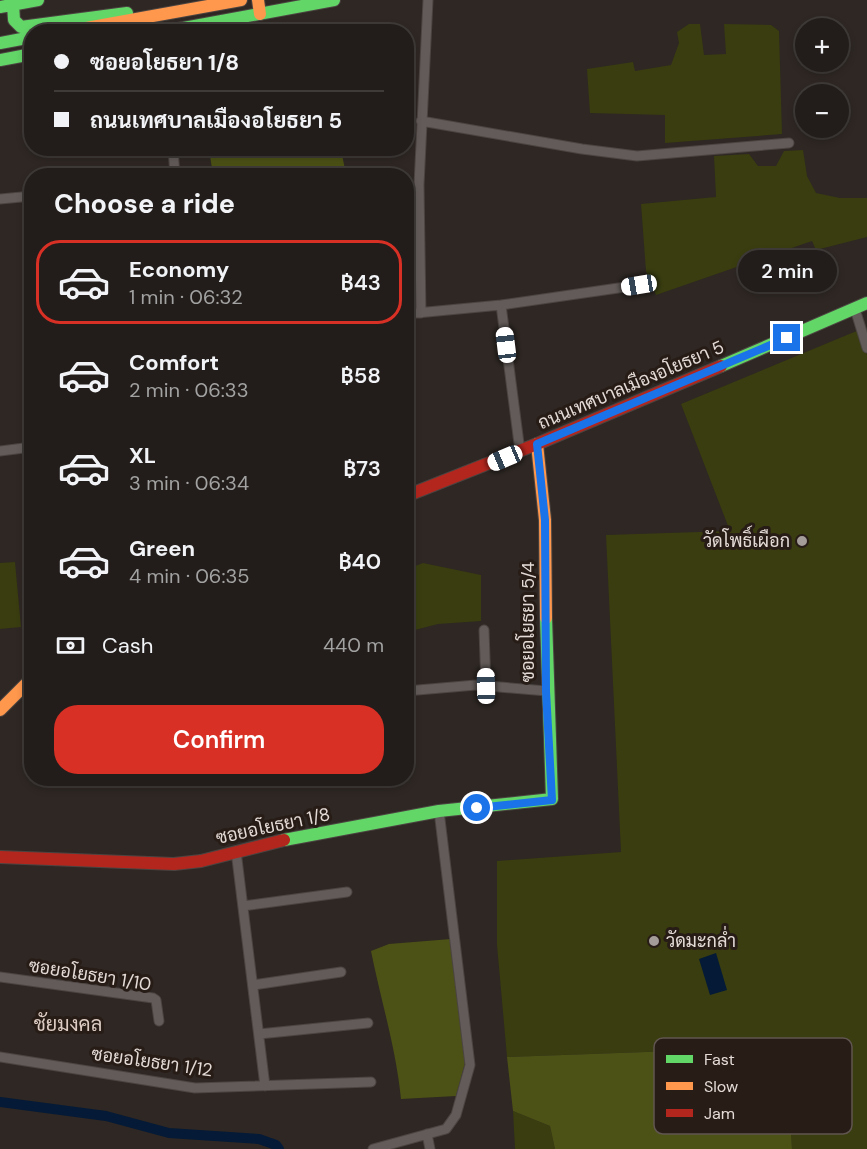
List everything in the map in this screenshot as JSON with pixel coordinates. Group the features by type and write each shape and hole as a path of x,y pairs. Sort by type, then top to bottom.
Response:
{"street":[{"path":"0,7 38,0"},
{"path":"109,24 241,0"},
{"path":"258,0 260,14"},
{"path":"206,24 334,0"},
{"path":"421,313 421,121 428,0"},
{"path":"13,4 14,20 21,27 24,27"},
{"path":"41,24 123,12 165,14"},
{"path":"0,43 24,38"},
{"path":"0,60 24,56"},
{"path":"421,121 582,149 638,156 789,143"},
{"path":"0,199 24,197"},
{"path":"414,313 501,305 639,285"},
{"name":"ถนนเทศบาลเมืองอโยธยา 5","path":"414,492 537,444 867,303"},
{"path":"501,305 520,451"},
{"path":"855,309 867,348"},
{"name":"ซอยอโยธยา 5/4","path":"537,444 545,520 546,691 552,800"},
{"path":"0,451 24,448"},
{"path":"484,630 486,686"},
{"path":"0,710 24,686"},
{"path":"414,690 486,686 546,691"},
{"name":"ซอยอโยธยา 1/8","path":"0,857 99,863 174,864 201,861 236,851 439,811 552,800"},
{"path":"373,1149 446,1129 452,1124 469,1072 471,1058 439,811"},
{"path":"236,851 265,1086"},
{"path":"243,906 347,892"},
{"path":"253,986 341,972"},
{"name":"ซอยอโยธยา 1/10","path":"0,977 153,998 156,1000 159,1021"},
{"path":"259,1034 368,1023"},
{"name":"ซอยอโยธยา 1/12","path":"0,1057 195,1088 371,1082"},
{"path":"427,1134 430,1149"}],"green space":[{"path":"689,24 700,24 704,55 726,54 724,24 771,25 779,31 782,134 665,143 665,115 590,113 587,69 633,62 635,71 671,65 679,43 677,32"},
{"path":"803,150 807,176 816,193 840,198 867,198 867,237 816,250 812,241 656,295 646,271 641,204 716,197 714,156 749,154 758,166 776,166 784,151"},
{"path":"210,156 342,156 345,168 212,168"},
{"path":"859,330 867,355 867,1149 792,1149 791,1134 852,1134 852,1038 654,1038 654,1052 507,1057 497,945 497,861 621,852 606,535 730,531 681,404"},
{"path":"15,562 21,627 0,629 0,563"},
{"path":"423,563 481,575 481,621 438,624 414,630 414,566"},
{"path":"451,939 466,1059 456,1096 401,1099 392,1043 371,951 389,944"},
{"path":"654,1052 654,1134 791,1134 792,1149 555,1149 550,1126 513,1111 507,1057"},
{"path":"513,1111 550,1126 555,1149 515,1149"}],"water":[{"path":"716,953 727,990 710,995 699,959"}],"waterway":[{"path":"0,1102 106,1116 169,1133 259,1139 276,1145 279,1149"}],"traffic: fast":[{"path":"0,7 38,0"},
{"path":"205,24 334,0"},
{"path":"13,4 14,20 21,27 24,27"},
{"path":"44,24 127,13"},
{"path":"0,43 24,38"},
{"path":"0,60 24,56"},
{"path":"721,366 867,303"},
{"path":"284,840 439,811 552,799 546,618"}],"traffic: slow":[{"path":"108,24 241,0"},
{"path":"258,0 260,14"},
{"path":"537,444 545,520 546,618"},
{"path":"0,710 24,686"}],"traffic: jam":[{"path":"414,493 537,444 721,366"},
{"path":"0,857 174,864 201,861 284,840"}],"place":[{"name":"วัดโพธิ์เผือก","path":"802,541"},
{"name":"วัดมะกล่ำ","path":"654,941"}],"district":[{"name":"ชัยมงคล","path":"68,1024"}],"route":[{"path":"477,808 552,800 546,691 545,520 537,444 787,338"}]}
